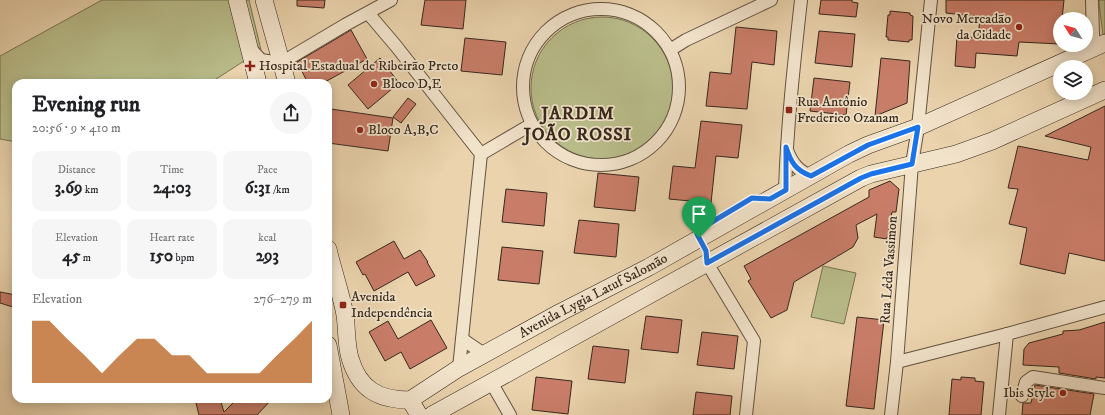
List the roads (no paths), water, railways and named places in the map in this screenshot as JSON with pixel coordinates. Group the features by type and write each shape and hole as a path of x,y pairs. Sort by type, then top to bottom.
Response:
{"main road":[{"path":"237,0 257,79"},
{"path":"264,0 286,79"},
{"name":"Avenida Lygia Latuf Salomão","path":"410,400 459,368 484,354 561,312 649,268 699,238 868,145 918,127 1100,46"},
{"name":"Avenida Lygia Latuf Salomão","path":"432,415 861,178 871,174 956,154 992,141 1105,90"},
{"path":"699,238 706,251 707,263"},
{"path":"332,264 345,314 350,357 357,375 366,387 383,397 395,400 410,400 419,415"},
{"path":"332,364 342,414"}],"street":[{"path":"249,48 261,60 281,63 391,0"},
{"path":"670,50 686,40 771,0"},
{"path":"786,190 786,147 801,0"},
{"name":"Rua Lêda Vassimon","path":"891,415 897,362 912,164 918,127 931,0"},
{"path":"1092,0 1093,34 1100,46"},
{"path":"588,10 612,10 635,17 655,31 670,50 678,71 679,93 674,115 663,134 653,145 628,161 606,165 584,164 563,156 545,142 532,124 524,101 524,77 531,53 545,33 565,18 588,10"},
{"path":"368,13 481,154 459,368"},
{"path":"481,154 532,124"},
{"path":"786,147 796,168 811,176"},
{"path":"707,263 754,341 746,415"},
{"path":"897,362 1105,307"},
{"path":"999,415 1007,334"},
{"path":"462,339 484,354"},
{"path":"1022,396 1026,382 1033,377 1105,388"},
{"path":"491,382 510,415"}],"place":[{"name":"Novo Mercadão da Cidade","path":"1019,27"},
{"name":"Hospital Estadual de Ribeirão Preto","path":"250,66"},
{"name":"Bloco D,E","path":"374,84"},
{"name":"Rua Antônio Frederico Ozanam","path":"789,110"},
{"name":"Bloco A,B,C","path":"360,130"},
{"name":"Avenida Independência","path":"343,305"},
{"name":"Ibis Style","path":"1063,393"}],"district":[{"name":"JARDIM JOÃO ROSSI","path":"578,124"}]}
